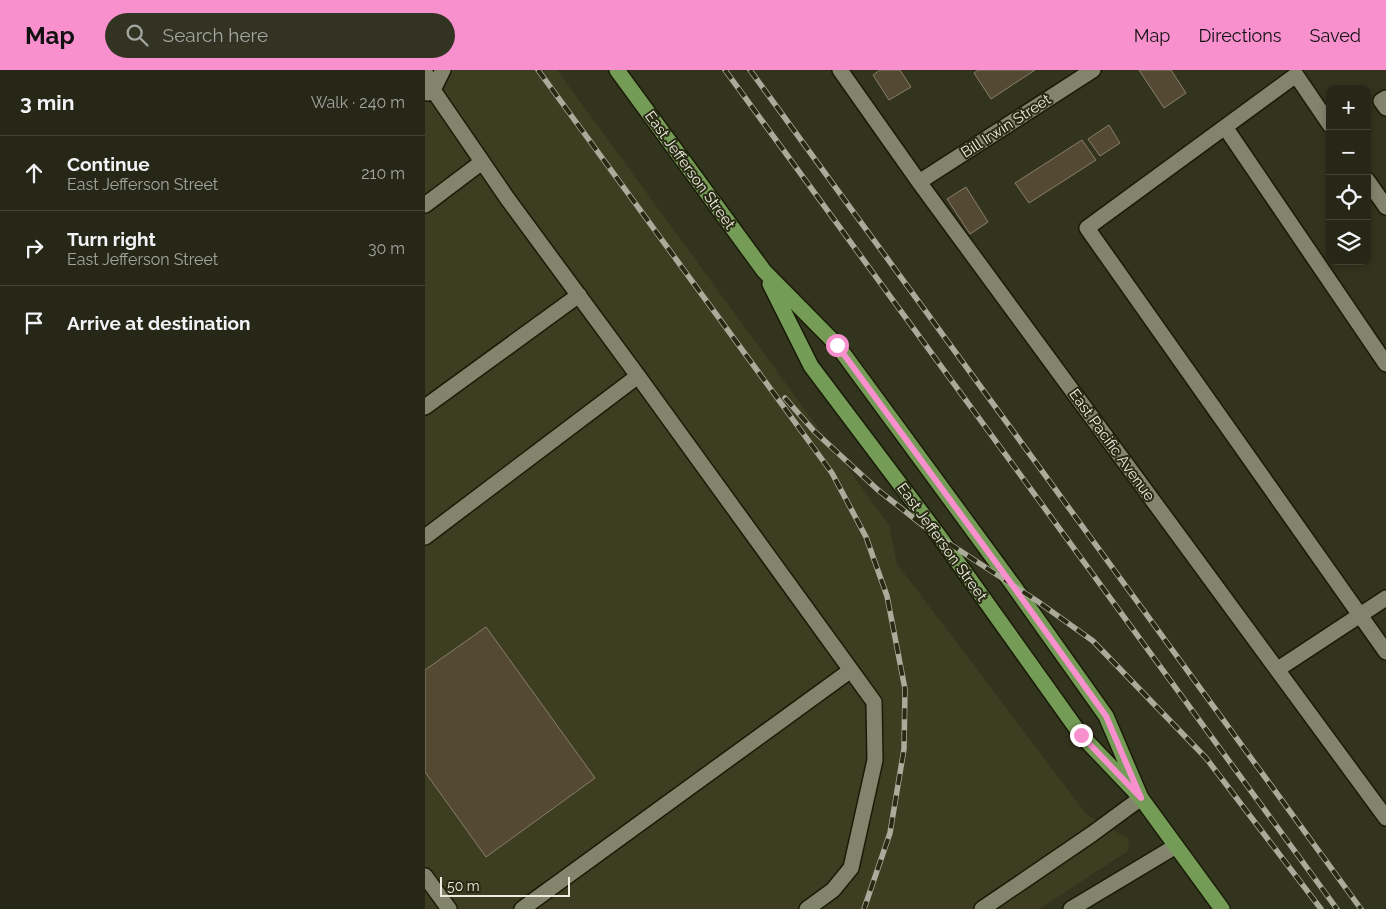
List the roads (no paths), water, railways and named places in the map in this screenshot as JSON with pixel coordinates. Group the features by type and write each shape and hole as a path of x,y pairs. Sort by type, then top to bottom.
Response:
{"main road":[{"name":"East Jefferson Street","path":"617,70 764,271 837,345 1048,634 1106,716 1141,798"},
{"name":"East Jefferson Street","path":"764,271 811,366 939,536 1081,735 1141,798 1222,909"}],"street":[{"path":"429,93 443,70"},
{"name":"East Pacific Avenue","path":"841,70 919,182 1386,818"},
{"name":"Bill Irwin Street","path":"919,182 1090,71"},
{"path":"425,72 429,93 483,162 507,198 874,702 875,760 851,868 833,890 807,909"},
{"path":"1326,119 1296,75 1087,228 1386,652"},
{"path":"1386,98 1381,101 1386,108"},
{"path":"1225,127 1386,364"},
{"path":"425,205 483,162"},
{"path":"1371,186 1386,207"},
{"path":"425,407 579,295"},
{"path":"425,537 638,376"},
{"path":"1277,669 1386,598"},
{"path":"522,909 851,670"},
{"path":"981,909 1141,798"},
{"path":"1071,909 1176,846"},
{"path":"425,876 449,909"}],"railway":[{"path":"538,70 832,473 866,537 887,596 905,689 904,749 890,833 864,909"},
{"path":"725,70 1337,909"},
{"path":"750,70 1361,909"},
{"path":"785,398 814,431 878,490 930,531 1037,601 1093,641 1206,758 1321,909"}]}
